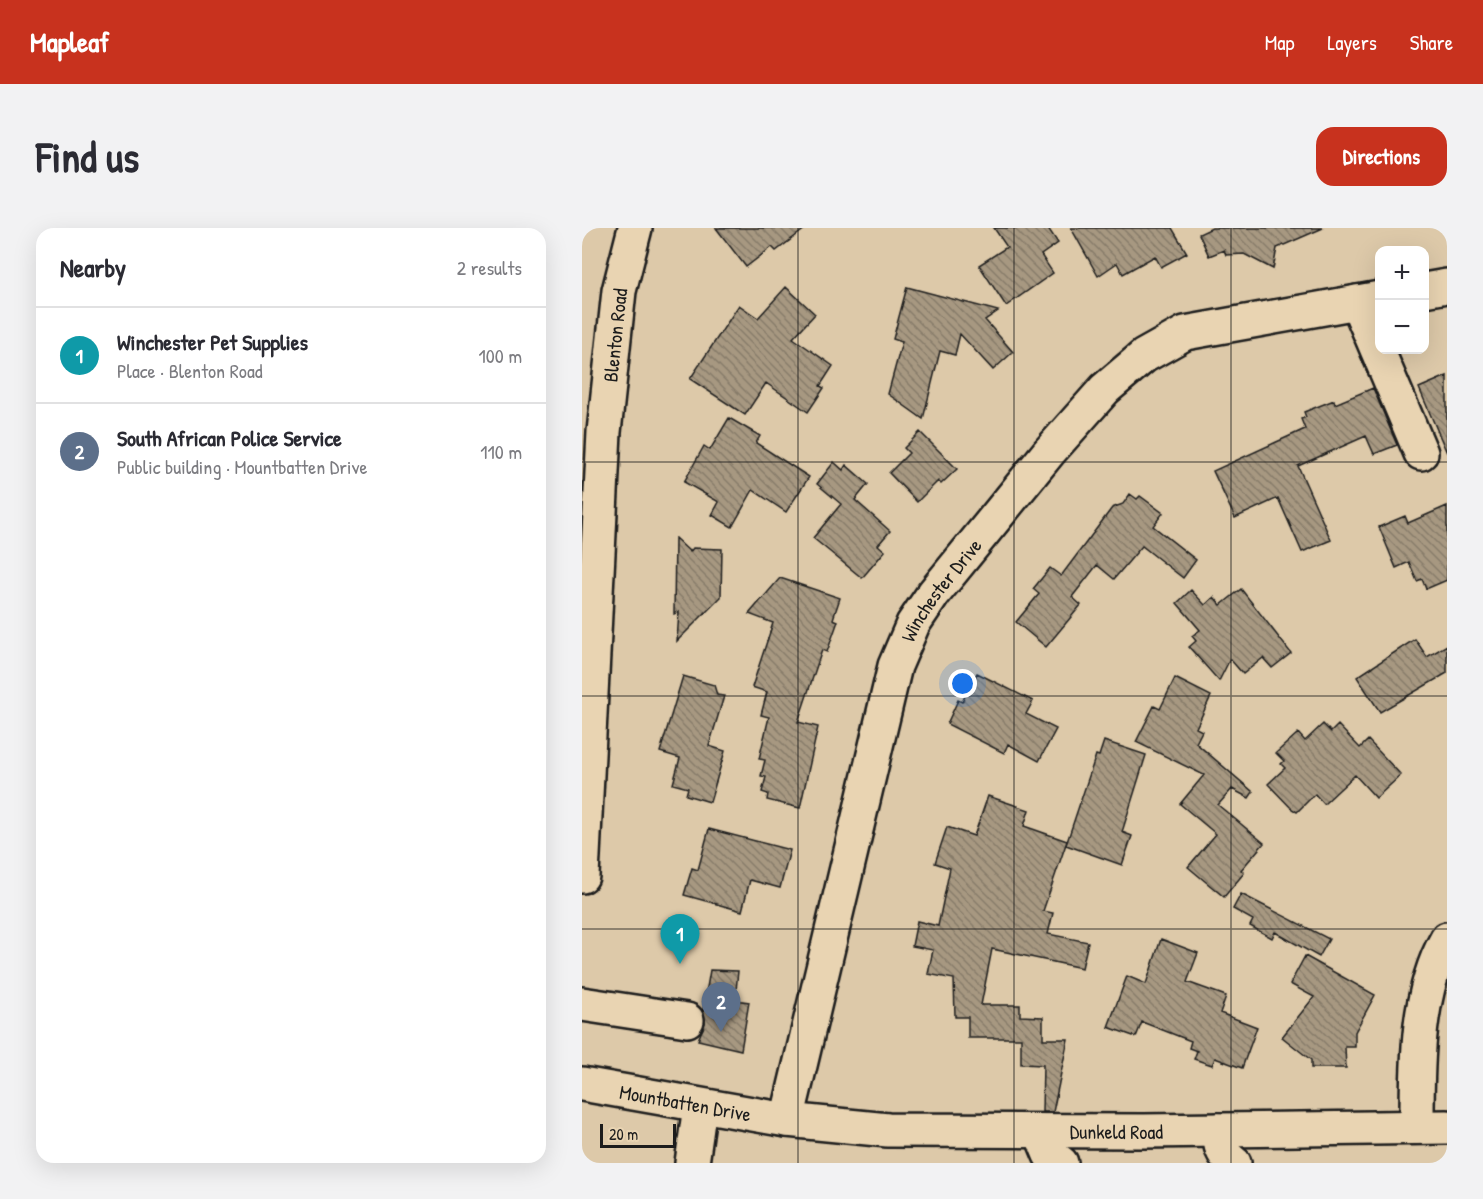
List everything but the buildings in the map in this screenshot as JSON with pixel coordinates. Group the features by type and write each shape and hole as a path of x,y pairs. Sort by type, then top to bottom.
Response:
{"street":[{"name":"Blenton Road","path":"582,876 604,432 620,291 635,228"},
{"path":"1429,289 1447,286"},
{"path":"1368,300 1421,453"},
{"name":"Winchester Drive","path":"788,1120 895,666 913,624 934,593 1056,444 1105,389 1144,356 1185,333 1368,300"},
{"path":"1432,1127 1417,1094 1425,1006 1437,961 1447,939"},
{"path":"582,1004 687,1020"},
{"name":"Mountbatten Drive","path":"582,1084 788,1120"},
{"path":"692,1163 700,1106"},
{"name":"Dunkeld Road","path":"788,1120 888,1130 1040,1131 1432,1127"},
{"path":"1219,1130 1220,1147 1224,1156 1234,1163"},
{"path":"1040,1131 1050,1155 1061,1163"}],"place":[{"name":"Winchester Pet Supplies","path":"680,964"},
{"name":"South African Police Service","path":"721,1032"}]}
